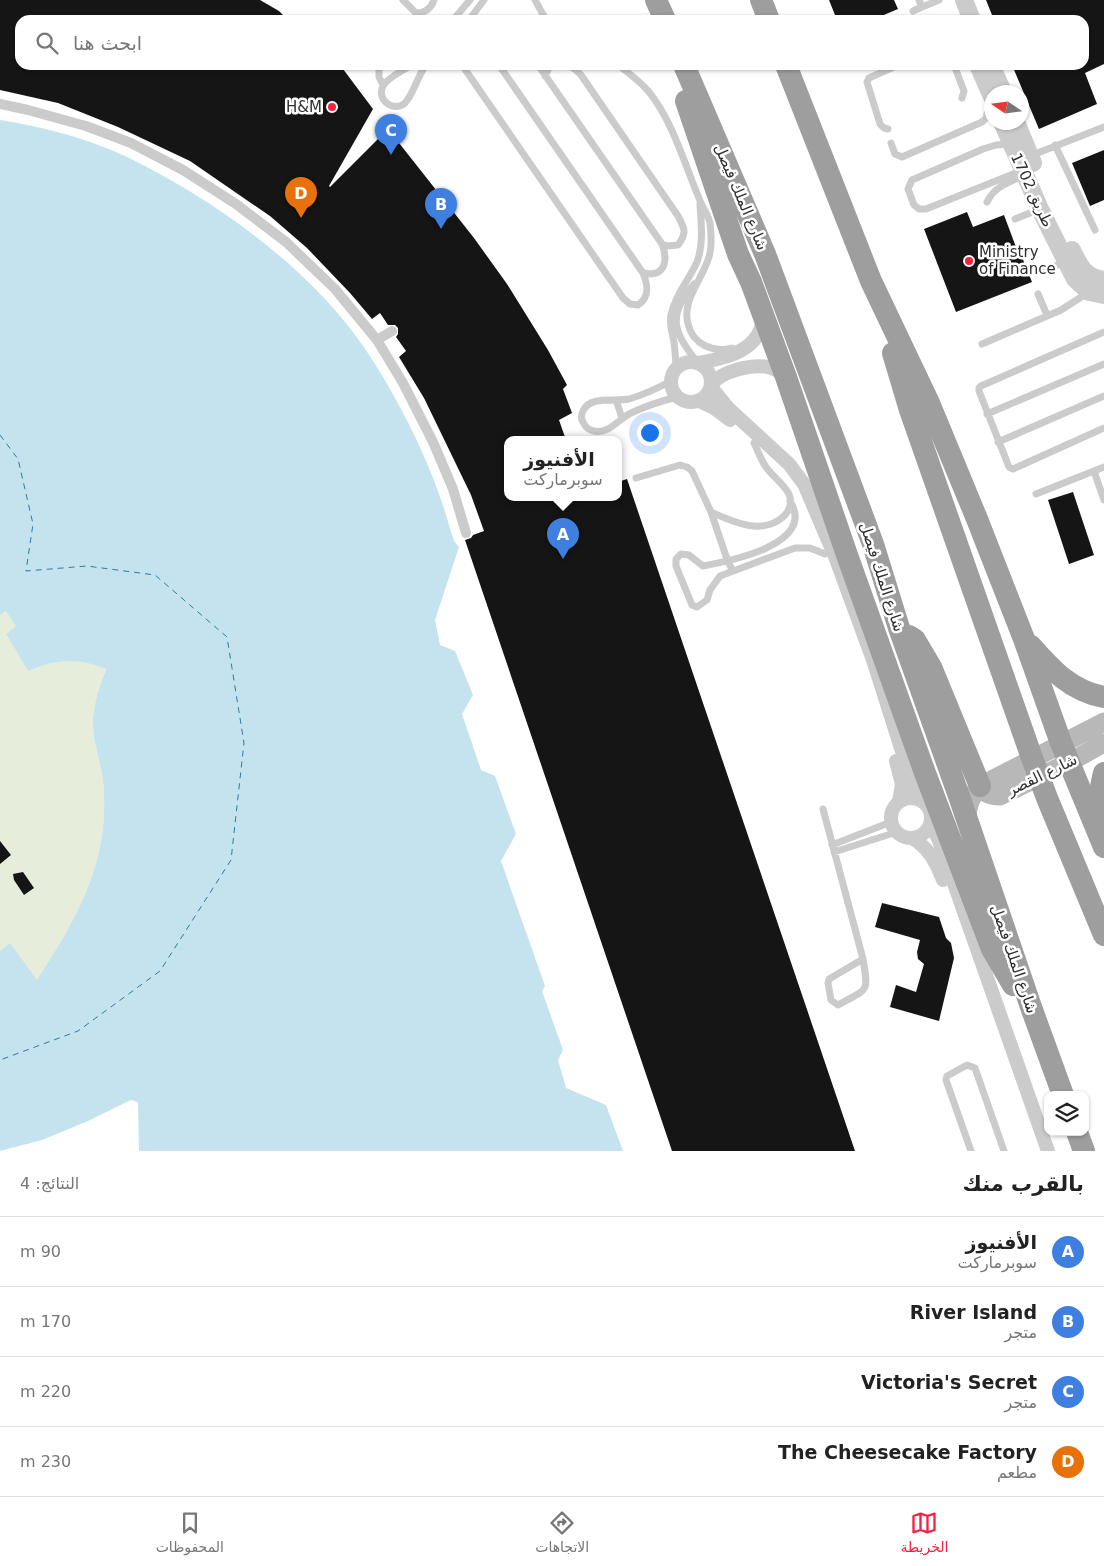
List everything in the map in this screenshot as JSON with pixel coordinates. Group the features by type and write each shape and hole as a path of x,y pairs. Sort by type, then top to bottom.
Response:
{"highway":[{"path":"656,0 663,15"},
{"path":"761,0 767,15"},
{"path":"679,70 693,126 738,254 764,315 847,555 975,906 1000,964 1014,987 1031,1007"},
{"name":"شارع الملك فيصل","path":"686,70 766,254 873,544 899,628 1062,1091"},
{"path":"788,70 871,281 930,403 1024,640 1065,753 1104,847"},
{"path":"871,281 910,410 1035,767 1103,935"},
{"path":"899,628 915,640 931,667 980,786"},
{"path":"1024,640 1067,682 1090,694 1104,697"},
{"path":"1104,772 1101,785 1101,806 1104,814"},
{"path":"1078,1136 1084,1151"}],"main road":[{"name":"شارع القصر","path":"1065,753 1104,722"},
{"name":"شارع القصر","path":"980,786 986,793 1000,796 1035,767 1065,753 1104,743"},
{"path":"966,820 970,800 980,786"}],"street":[{"path":"953,0 958,15"},
{"path":"964,0 970,15"},
{"path":"980,70 986,85"},
{"path":"993,70 1000,85"},
{"path":"0,104 95,129 131,143 190,175 236,204 286,242 335,289 377,340 433,442 453,489 466,533"},
{"name":"طريق 1702","path":"1005,130 1011,144 1077,261 1087,274 1104,280"},
{"name":"طريق 1702","path":"1017,130 1024,166 1040,208 1074,279 1097,293"},
{"path":"764,315 757,338 751,344 723,358 682,364 673,375 672,387 677,397 688,402 699,401 721,412 783,470 797,489 825,554 865,663 899,770 902,784 899,802 892,811 894,827 901,835 912,838 928,851 936,863 967,943 1039,1151"},
{"path":"377,340 392,331"},
{"path":"698,363 709,371 711,386 728,408 789,464 804,484 836,559 873,660 913,786 920,800 930,813 930,824 938,838 1048,1151"},
{"path":"699,401 723,374 753,366 769,367 781,372 786,377"},
{"path":"899,802 909,798 920,800"},
{"path":"912,838 923,834 930,824"}],"lane":[{"path":"403,0 418,15"},
{"path":"416,13 426,11 434,0"},
{"path":"457,15 470,0"},
{"path":"473,15 484,0"},
{"path":"534,0 544,15"},
{"path":"539,0 544,15"},
{"path":"913,11 921,4 939,0"},
{"path":"378,70 383,85"},
{"path":"404,70 383,85 381,92 386,104 399,106 405,103 423,70"},
{"path":"410,70 417,80"},
{"path":"467,70 623,298 630,304 638,305 646,298 647,286 643,273 502,70"},
{"path":"541,70 662,244 666,257 663,268 654,274 643,273"},
{"path":"545,76 548,70"},
{"path":"576,70 681,221 685,232 678,245 667,246 662,244"},
{"path":"624,70 650,92 659,107 676,141 710,222 711,242 707,260 687,310 688,324 693,336 702,344 714,349 740,348 754,325 756,314 751,282"},
{"path":"887,70 869,78 867,82 880,124 888,129"},
{"path":"956,70 964,91 962,98"},
{"path":"891,143 895,154 902,157 984,120"},
{"path":"987,202 995,190 1024,166 1055,145 1104,126"},
{"path":"1011,144 990,146 915,178 910,183 908,189 916,208 923,210 990,183 1024,166"},
{"path":"1055,145 1095,230"},
{"path":"990,183 995,190"},
{"path":"677,397 651,404 622,418 611,428 599,432 590,430 583,423 582,414 587,405 598,401 634,397 673,375 675,350 670,325 680,291 696,262 701,246 700,201"},
{"path":"1015,219 1040,208"},
{"path":"1036,274 1066,262"},
{"path":"698,363 679,336 674,311 699,278"},
{"path":"982,344 1097,293"},
{"path":"1038,294 1047,315"},
{"path":"1104,332 981,386 978,391 1009,467 1013,468 1104,428"},
{"path":"987,414 1104,364"},
{"path":"998,442 1104,396"},
{"path":"616,400 622,418"},
{"path":"754,442 767,468 787,492 796,513 796,520 793,527 783,538 771,546 728,562 703,566 688,555 681,554 676,559 676,566 692,605 697,607 707,600 710,590 720,576 733,571 795,548 810,548 825,554"},
{"path":"636,478 680,465 692,471 711,512 728,562 733,571"},
{"path":"1036,494 1104,468"},
{"path":"1094,471 1104,498"},
{"path":"711,512 738,524 761,526 777,521 785,515 790,507 790,501"},
{"path":"823,809 863,959 867,983 864,991 838,1005 834,1003 831,1000 829,979 863,959"},
{"path":"833,848 894,827"},
{"path":"833,848 894,827"},
{"path":"971,1151 946,1078 967,1066 975,1068 1004,1151"}],"green space":[{"path":"6,611 17,626 6,634 28,671 49,664 67,661 85,662 106,668 96,697 93,720 94,736 104,786 104,822 100,847 94,871 76,915 37,981 10,944 0,951 0,615"}],"water":[{"path":"0,120 65,134 112,150 192,192 224,213 255,236 313,287 339,314 361,343 383,378 405,416 424,456 454,541 459,547 435,620 440,645 455,651 473,695 462,714 481,770 495,776 516,834 501,861 545,986 542,991 563,1050 558,1060 566,1088 606,1105 623,1151 139,1151 138,1102 131,1100 88,1121 42,1140 0,1151 0,951 10,943 37,980 76,915 86,893 100,846 104,821 104,786 94,736 93,720 96,697 106,669 86,663 67,661 48,664 28,671 6,634 16,626 6,611 0,615"}],"building":[{"path":"0,0 260,0 283,15 15,15 15,70 344,70 373,109 329,186 388,129 474,238 507,284 548,350 567,385 563,389 572,413 559,420 565,436 504,436 504,501 622,501 622,481 627,479 855,1151 672,1151 465,540 484,531 471,495 424,398 399,357 406,351 396,337 398,328 395,325 388,325 380,313 372,319 307,248 270,216 190,161 118,127 58,103 0,90"},
{"path":"829,0 894,0 898,9 884,15 835,15"},
{"path":"986,0 1104,0 1104,64 1085,73 1097,104 1039,129 1029,105 1029,85 1020,85 1014,70 1089,70 1089,15 992,15"},
{"path":"1104,150 1104,200 1090,206 1072,163"},
{"name":"Ministry of Finance","path":"967,212 973,227 1004,215 1020,258 1022,257 1032,282 956,312 924,229"},
{"path":"1073,492 1094,555 1069,564 1048,500"},
{"path":"0,841 11,855 0,864"},
{"path":"23,872 34,888 24,895 14,880 13,874"},
{"path":"882,903 939,917 946,938 951,943 954,958 939,1021 890,1007 896,985 916,992 924,964 918,959 917,952 920,940 875,927"}],"ferry route":[{"path":"0,435 18,459 33,524 26,571 87,566 155,575 227,637 244,743 231,860 160,971 78,1031 0,1060"}],"place":[{"name":"H&M","path":"332,107"},
{"name":"Victoria's Secret","path":"391,155"},
{"name":"The Cheesecake Factory","path":"301,218"},
{"name":"River Island","path":"441,229"},
{"name":"Ministry of Finance","path":"969,261"},
{"name":"الأفنيوز","path":"563,559"}]}
